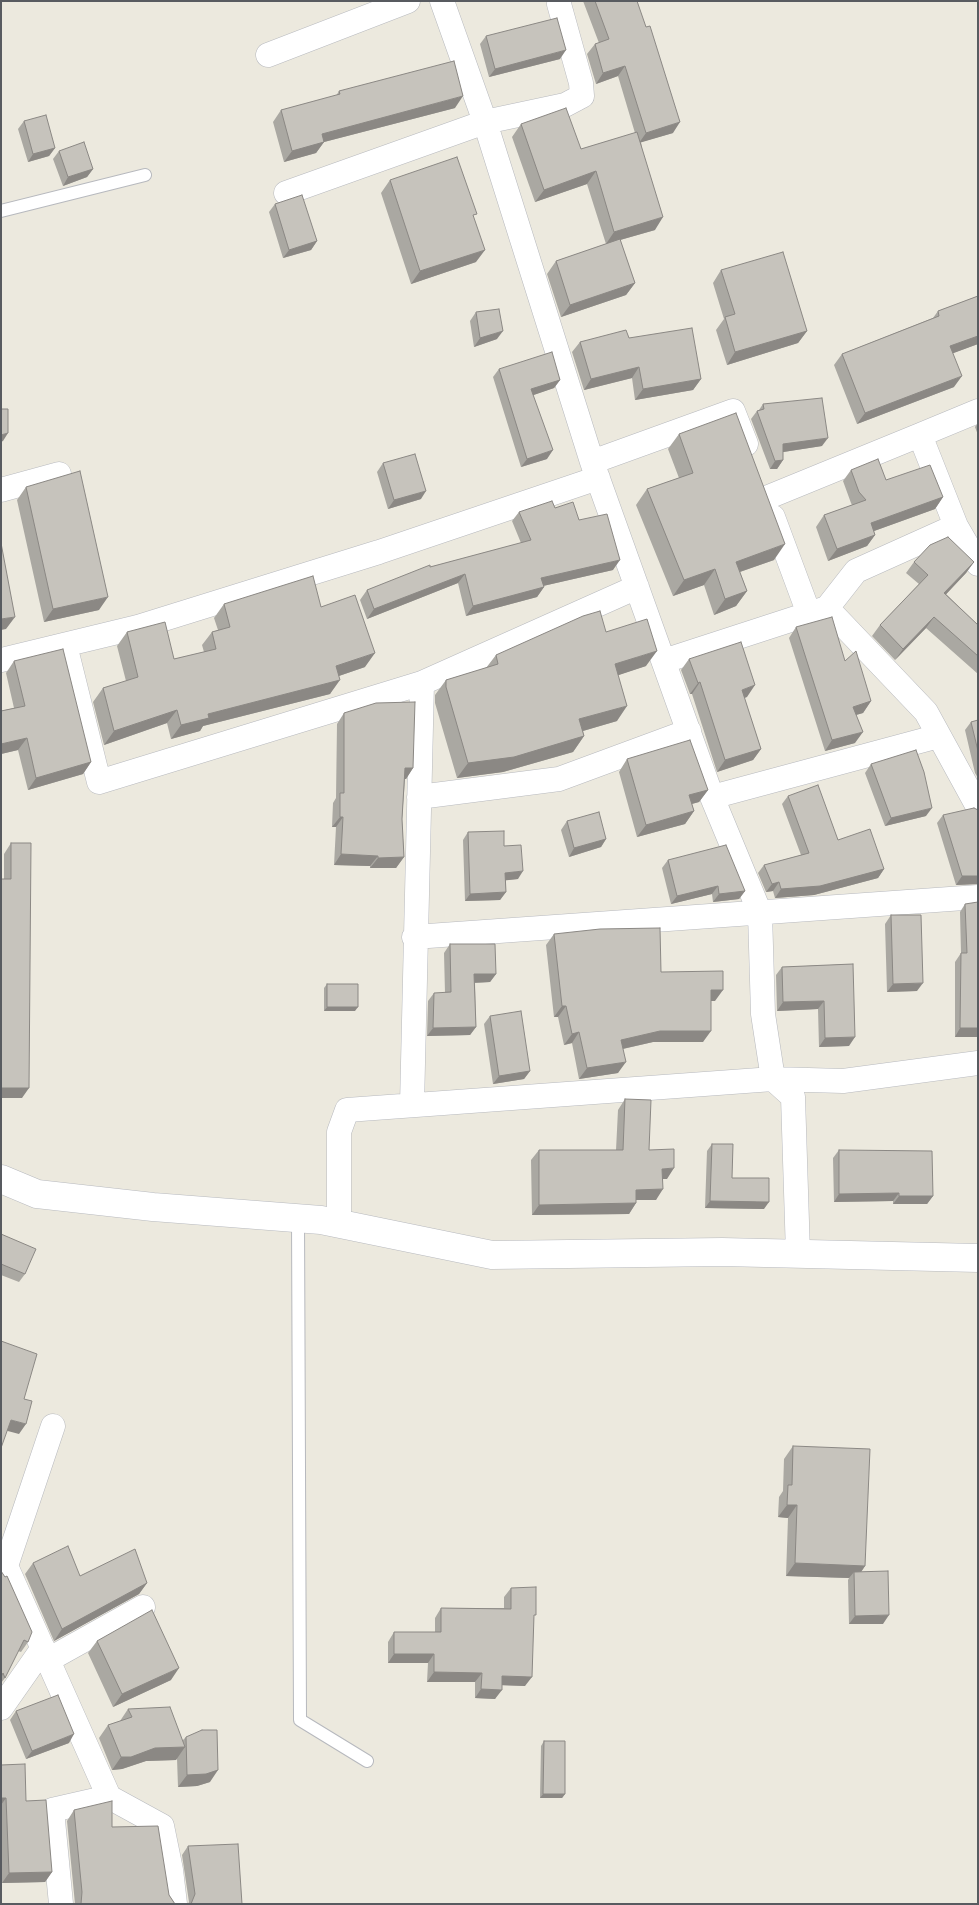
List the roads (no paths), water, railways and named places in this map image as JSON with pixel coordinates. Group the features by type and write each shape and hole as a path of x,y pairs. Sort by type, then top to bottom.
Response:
{"street":[{"path":"268,55 408,1"},
{"path":"442,1 485,122 595,470 712,797 760,913 763,1014 773,1079 793,1097 798,1254"},
{"path":"286,193 485,122 565,105 582,96 581,83 559,4"},
{"path":"759,481 920,435 978,410"},
{"path":"1,660 138,627 378,552 595,470 733,411 759,481 818,611 926,712 978,807"},
{"path":"920,435 956,526 978,564"},
{"path":"1,490 59,474"},
{"path":"664,661 818,611 856,571 956,526"},
{"path":"65,644 99,782 422,683 637,587"},
{"path":"412,1105 414,937 422,683"},
{"path":"419,797 559,779 689,732"},
{"path":"712,797 939,736"},
{"path":"414,937 978,897"},
{"path":"339,1224 339,1132 347,1110 773,1079 843,1081 978,1063"},
{"path":"1,1179 37,1194 153,1207 298,1218 339,1224 492,1255 722,1252 978,1258"},
{"path":"54,1426 3,1565 46,1654 110,1797 162,1826 172,1870 175,1904"},
{"path":"1,1708 46,1654 143,1607"},
{"path":"61,1904 52,1810 110,1797"}],"lane":[{"path":"1,211 145,175"},
{"path":"298,1218 300,1720 367,1761"}]}
